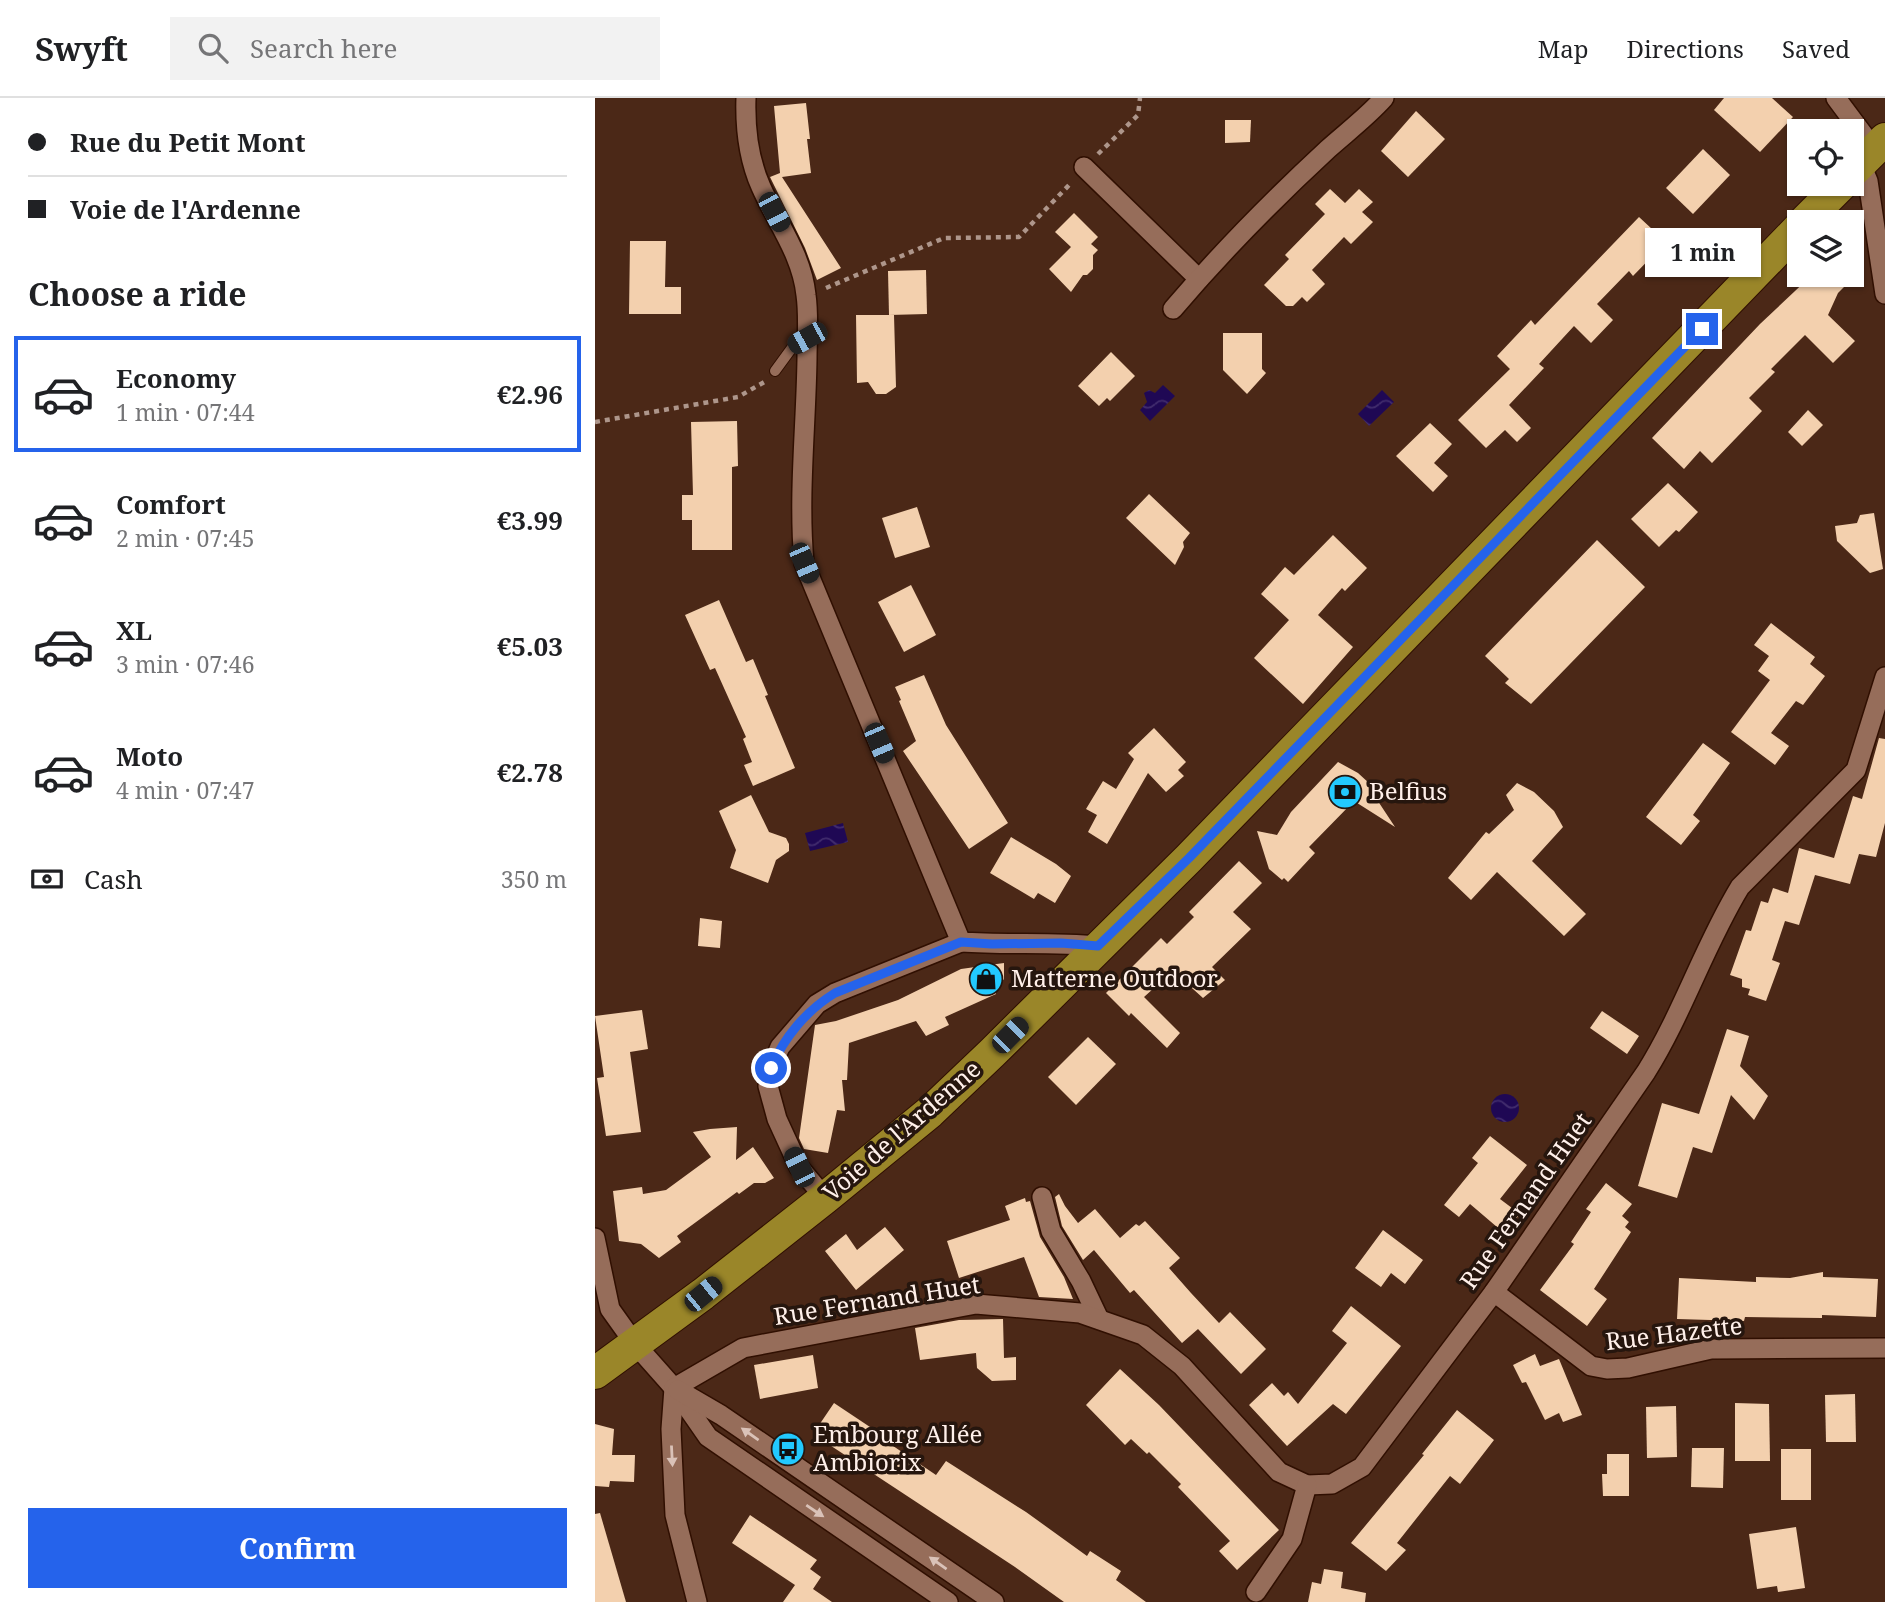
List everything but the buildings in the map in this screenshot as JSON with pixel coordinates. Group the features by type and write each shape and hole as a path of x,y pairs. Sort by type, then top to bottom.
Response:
{"main road":[{"path":"1816,210 1830,196"},
{"name":"Voie de l'Ardenne","path":"595,1373 703,1294 930,1112 1198,848 1787,240"}],"street":[{"path":"746,98 749,149 760,186 790,240 807,296 800,523 804,563 961,942"},
{"path":"1173,309 1199,279 1329,149 1371,113 1384,98"},
{"path":"1836,98 1845,119"},
{"path":"1864,166 1885,294"},
{"path":"1084,167 1199,279"},
{"name":"Rue Fernand Huet","path":"674,1388 743,1348 976,1304 1080,1312 1143,1335 1182,1366 1279,1472 1307,1485 1332,1484 1362,1467 1494,1292 1667,1039 1727,908 1740,887 1856,770 1885,677"},
{"path":"825,1198 799,1167 777,1119 768,1086 771,1068 780,1047 817,1004 835,993 961,942 1098,946"},
{"path":"1042,1197 1051,1231 1081,1281 1099,1319"},
{"path":"595,1238 610,1309 635,1345 674,1388 708,1437 947,1602"},
{"name":"Rue Hazette","path":"1494,1292 1591,1366 1607,1369 1628,1368 1711,1349 1885,1348"},
{"path":"674,1388 671,1429 675,1515 697,1602"},
{"path":"674,1388 722,1415 994,1602"},
{"path":"1257,1592 1292,1539 1307,1485"}],"lane":[{"path":"775,371 794,345 807,338"}],"path":[{"path":"807,296 944,238 1019,237 1084,167 1138,115 1140,98"},
{"path":"595,422 739,397 761,386 775,371"}],"water":[{"path":"1163,385 1175,396 1150,421 1140,410 1147,402 1144,393 1149,390 1155,393"},
{"path":"1382,390 1394,402 1369,426 1358,414"},
{"path":"843,823 848,842 810,851 805,833"},
{"path":"1505,1094 1515,1098 1519,1108 1515,1118 1505,1122 1495,1118 1491,1108 1495,1098"}],"place":[{"name":"Belfius","path":"1345,792"},
{"name":"Matterne Outdoor","path":"986,979"},
{"name":"Embourg Allée Ambiorix","path":"788,1449"}],"route":[{"path":"771,1068 780,1047 817,1004 835,993 961,942 1098,946 1189,858 1702,329"}]}
